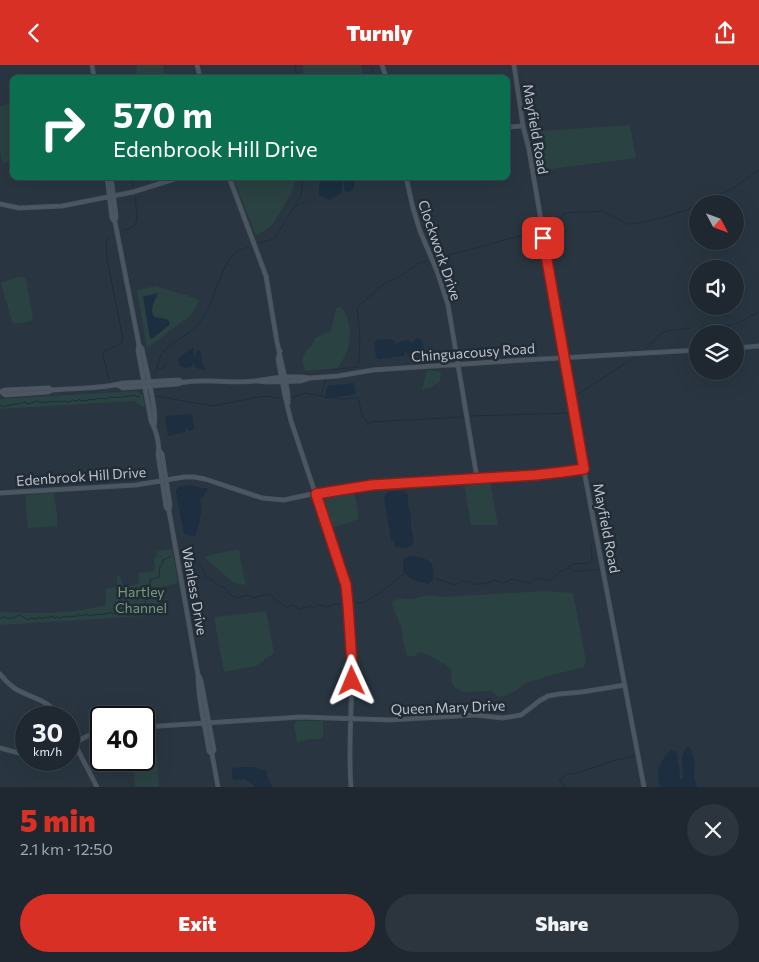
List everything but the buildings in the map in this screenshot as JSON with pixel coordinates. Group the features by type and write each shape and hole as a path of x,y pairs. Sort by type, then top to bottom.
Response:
{"street":[{"name":"Mayfield Road","path":"514,65 523,126 529,150 584,469 644,787"},
{"path":"510,127 523,126"},
{"name":"Wanless Drive","path":"108,180 116,216 115,222 139,345 138,350 155,420 154,426 159,449 158,454 165,480 166,507 169,511 198,675 202,681 207,723 214,750 212,754 218,787"},
{"name":"Wanless Drive","path":"111,180 111,197"},
{"path":"0,204 14,208 62,206 141,190 172,180"},
{"path":"230,180 266,276 280,351 278,359 284,379 284,396 346,585 352,664 349,763 351,787"},
{"name":"Clockwork Drive","path":"407,180 420,231 446,296 477,478"},
{"path":"744,347 759,346"},
{"name":"Chinguacousy Road","path":"1,392 5,390 49,388 52,390 118,385 123,387 179,380 182,382 266,382 284,379 301,381 310,378 338,376 373,370 689,350"},
{"name":"Edenbrook Hill Drive","path":"0,493 136,485 189,477 201,478 262,498 288,500 372,485 554,473 584,469"},
{"path":"0,674 14,687 49,706"},
{"name":"Queen Mary Drive","path":"155,726 301,717 390,720 475,715 503,717 521,715 548,696 582,693 626,685"},
{"path":"0,749 15,752"},
{"path":"80,754 97,787"}],"green space":[{"path":"137,65 163,65 164,75 137,75"},
{"path":"303,65 361,65 364,75 304,75"},
{"path":"10,103 10,163 2,162 0,150 0,107"},
{"path":"630,125 636,158 536,171 528,132"},
{"path":"234,180 294,180 292,192 274,222 256,236"},
{"path":"23,277 26,279 33,319 14,324 1,283"},
{"path":"156,286 199,300 191,315 147,348 137,290"},
{"path":"341,307 350,330 349,346 346,354 337,368 305,371 302,359 306,351 311,347 315,338 331,331 336,308"},
{"path":"427,370 441,372 440,381 422,390"},
{"path":"137,391 143,395 145,408 134,401 0,409 0,399"},
{"path":"490,481 498,525 471,525 464,483"},
{"path":"354,491 359,519 332,528 322,496"},
{"path":"54,493 57,526 28,528 25,495"},
{"name":"Hartley Channel","path":"172,549 178,583 157,588 162,615 0,625 0,612 58,612 106,605 105,589 117,587 117,577 120,576 124,587 139,583 138,573 155,571 154,559 157,556 157,551"},
{"path":"239,549 246,582 244,585 234,583 204,557"},
{"path":"546,591 573,593 586,661 584,667 524,684 505,696 498,697 492,691 462,692 451,682 452,674 450,668 445,664 420,652 414,656 407,656 402,638 403,632 391,602 401,598 411,599 431,595 440,597"},
{"path":"266,611 274,653 256,666 224,672 214,617"},
{"path":"297,721 323,721 323,737 297,742 294,724"},
{"path":"155,753 157,755 159,787 135,787 134,771 155,771"}],"water":[{"path":"320,180 343,180 341,193 329,200 319,195"},
{"path":"344,180 355,180 350,192 345,192"},
{"path":"157,293 152,309 153,315 167,319 170,323 152,339 150,338 143,297"},
{"path":"416,338 423,344 424,353 422,355 408,356 405,348 403,356 379,359 376,357 374,343 376,340 392,339 396,343 408,340 411,343"},
{"path":"194,348 194,356 198,350 200,351 204,370 196,368 194,363 191,367 185,368 180,366 178,359"},
{"path":"354,383 356,394 325,399 327,386"},
{"path":"192,414 194,429 190,431 186,428 185,432 168,436 165,416"},
{"path":"191,485 208,489 203,497 199,499 201,510 195,536 184,533 176,491 179,487"},
{"path":"389,491 404,491 408,495 407,505 411,514 414,541 410,547 396,548 394,541 391,540 384,497"},
{"path":"409,556 423,558 432,564 433,580 429,584 413,580 403,572 403,560"},
{"path":"688,747 691,749 695,765 694,777 697,787 660,787 658,770 665,756 672,750 678,755 677,762 679,764 680,779 683,779 682,758 684,750"},
{"path":"255,767 265,770 272,787 256,787 245,779 234,780 232,768"}],"waterway":[{"path":"295,65 297,75"},
{"path":"370,65 374,75"},
{"path":"550,228 558,224 564,213 603,211 627,224 665,217 687,210 709,196 723,193 759,170"},
{"path":"133,180 133,186"},
{"path":"259,243 276,236 301,196 303,180"},
{"path":"124,230 134,226 136,222 135,197"},
{"path":"296,206 305,202"},
{"path":"435,258 535,232"},
{"path":"109,380 103,352 122,342 107,259 106,242 110,237"},
{"path":"154,374 163,352 200,322 210,305 221,275 231,258 238,251 249,247"},
{"path":"359,363 360,336 357,308 381,286 419,263 428,261"},
{"path":"736,324 757,313"},
{"path":"646,349 660,334 666,331 689,328"},
{"path":"578,394 634,358"},
{"path":"157,370 167,364"},
{"path":"331,370 359,367"},
{"path":"321,396 326,378"},
{"path":"292,397 305,393 325,397"},
{"path":"0,405 2,407 38,401 40,403 50,401 70,402 72,400 78,401 79,399 85,401 97,398 140,396"},
{"path":"155,396 213,406 264,396 280,398"},
{"path":"332,398 358,398 363,418 369,423"},
{"path":"470,416 569,413 566,401"},
{"path":"366,425 370,422 463,417"},
{"path":"569,566 592,561 591,544 594,542"},
{"path":"183,551 201,566 206,578 225,588 229,594 237,598 248,595 253,598 269,594 286,608 292,605 300,609 310,606 313,608 318,605 328,607 335,604 344,605"},
{"path":"0,618 5,617 8,619 19,615 29,620 30,618 38,619 39,617 43,619 50,616 61,618 63,616 77,616 78,614 89,616 109,614 111,612 113,614 141,612 148,598 149,589 147,587 150,585 150,580 159,577 160,566 163,560 170,557"},
{"path":"433,577 454,585 460,582 482,584 495,580 503,583 511,579 532,583 538,578 550,581 560,572 569,568 576,571 599,570"},
{"path":"380,593 404,574"},
{"path":"355,603 364,602 378,594"},
{"path":"565,787 559,780 568,774 635,756"}],"route":[{"path":"352,681 346,585 316,494 372,485 536,475 584,469 543,238"}]}
